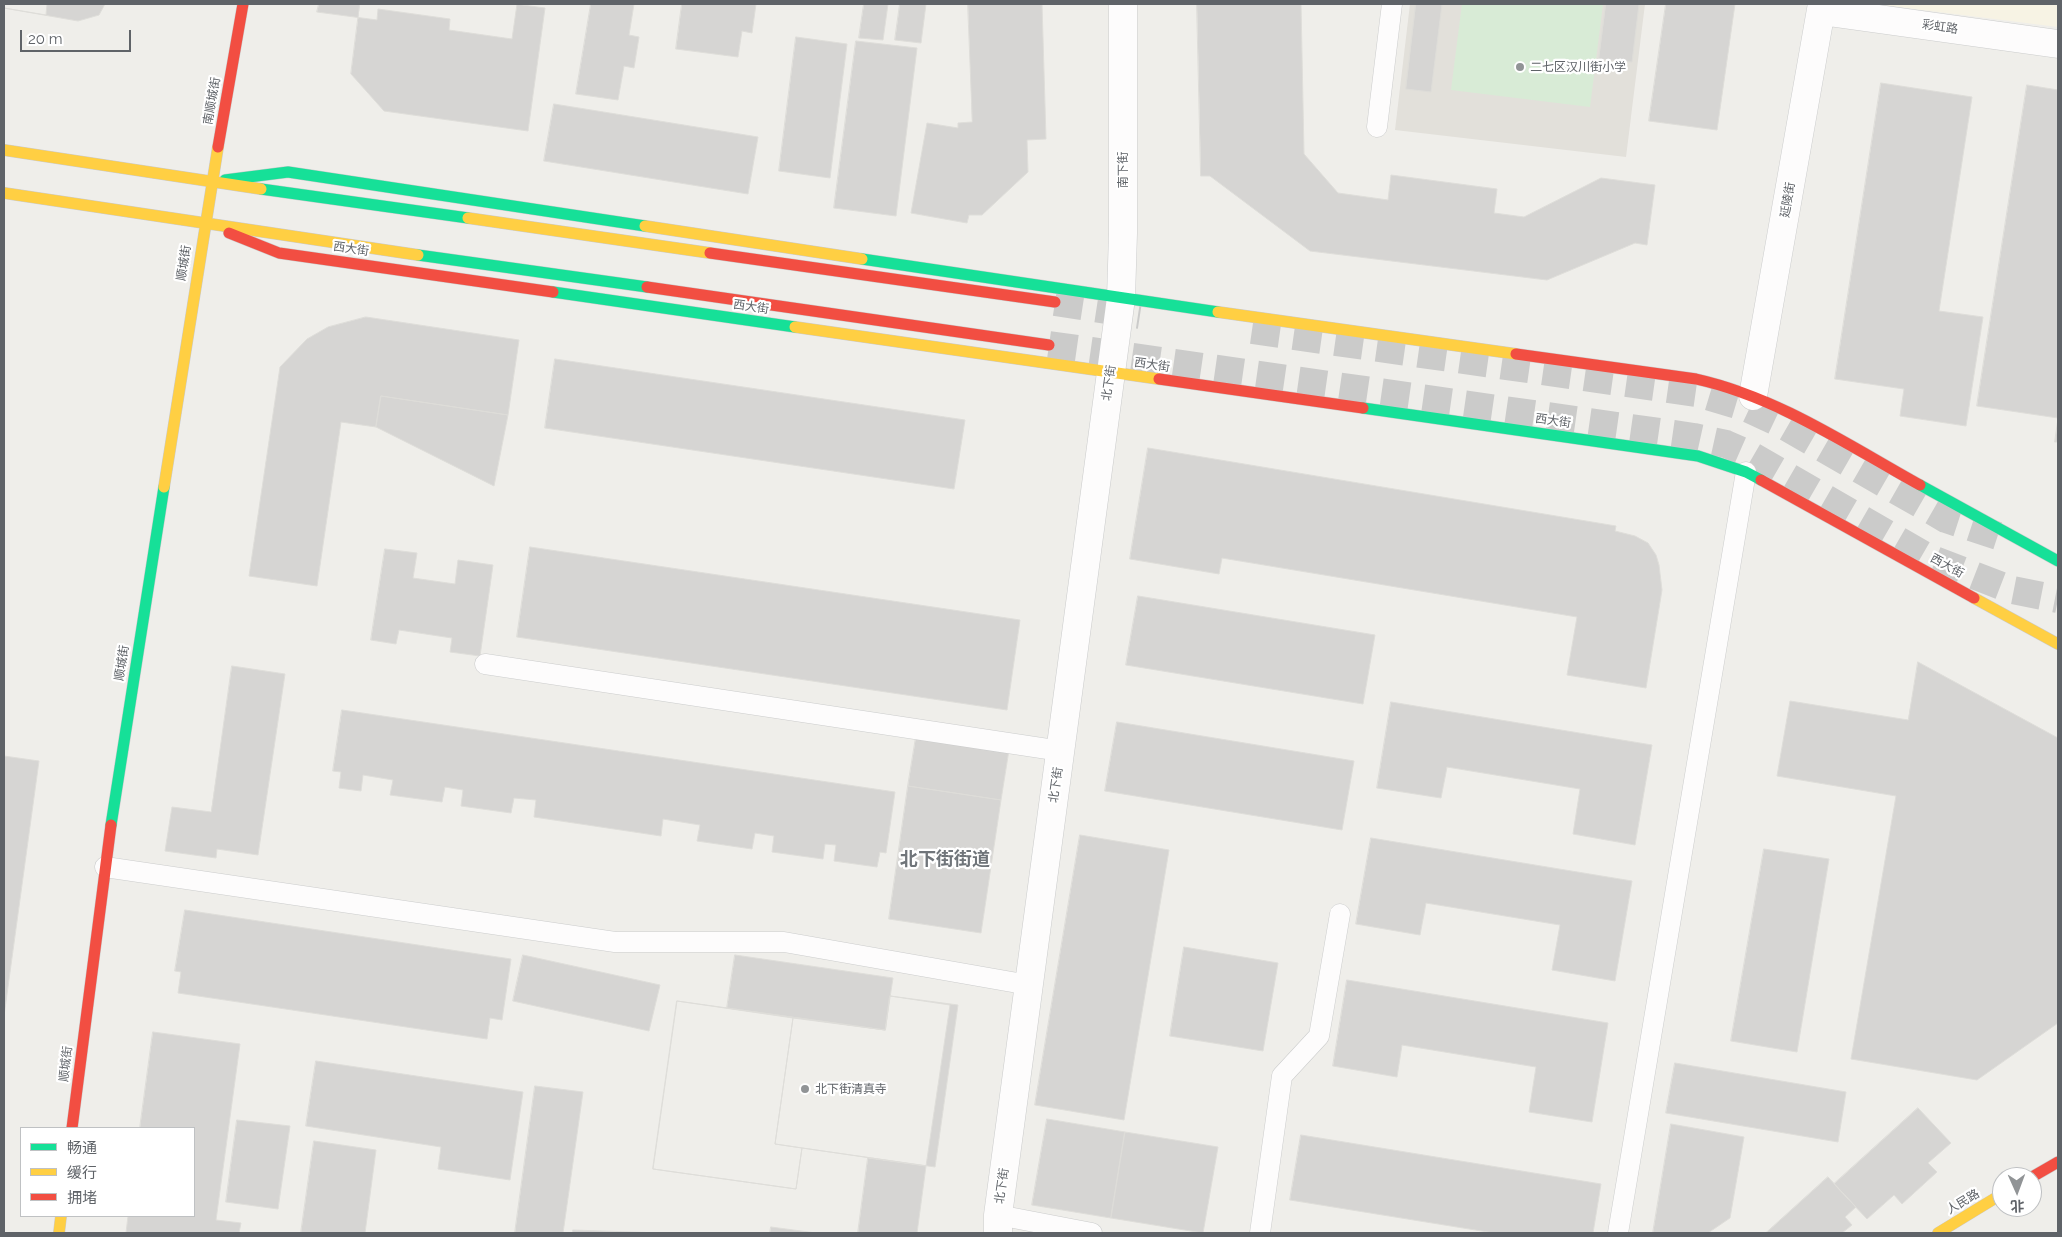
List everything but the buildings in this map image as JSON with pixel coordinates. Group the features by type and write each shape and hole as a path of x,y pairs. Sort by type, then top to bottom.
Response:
{"street":[{"name":"南顺城街","path":"208,203 243,4"},
{"name":"南下街","path":"1116,337 1121,298 1123,234 1123,4"},
{"name":"彩虹路","path":"1821,7 2058,44"},
{"name":"延陵街","path":"1753,396 1821,7"},
{"path":"4,150 212,182 1055,302"},
{"path":"212,182 288,172 1121,298 1696,379 1723,385 1787,411 2058,560"},
{"name":"西大街","path":"4,193 204,224 1049,345"},
{"name":"顺城街","path":"72,1127 105,867 208,203"},
{"name":"西大街","path":"204,224 279,252 1698,456 1746,472 2058,644"},
{"name":"北下街","path":"998,1224 1116,337"},
{"path":"2042,1171 2058,1162"},
{"name":"人民路","path":"1938,1233 1992,1200"},
{"path":"59,1233 61,1217"}],"lane":[{"path":"1378,127 1392,4"},
{"path":"1618,1233 1746,472"},
{"path":"485,664 1061,751"},
{"path":"105,867 615,942 784,942 1029,985"},
{"path":"1260,1233 1282,1076 1319,1036 1340,914"},
{"path":"998,1224 1092,1233"}],"shaded area":[{"name":"二七区汉川街小学","path":"1410,4 1645,4 1626,157 1395,130"},
{"path":"1875,4 2058,4 2058,27"}],"green space":[{"path":"1462,4 1603,4 1590,107 1451,90"}],"tunnel":[{"path":"1055,302 1140,315"},
{"path":"1252,330 1697,393 1747,408 1781,424 1946,519 2001,537"},
{"path":"1049,345 1694,437 1726,444 1749,454 1927,557 2012,590 2058,599"}],"traffic: fast":[{"path":"225,180 288,172 645,226"},
{"path":"261,189 468,218"},
{"path":"418,255 647,287"},
{"path":"862,259 1218,312"},
{"path":"553,292 795,327"},
{"path":"1363,408 1698,456 1746,472 1761,480"},
{"path":"1920,485 2058,561"},
{"path":"111,825 164,487"}],"traffic: slow":[{"path":"164,487 218,147"},
{"path":"4,150 261,189"},
{"path":"4,193 418,255"},
{"path":"468,218 710,253"},
{"path":"645,226 862,259"},
{"path":"1218,312 1516,354"},
{"path":"795,327 1159,379"},
{"path":"1974,598 2058,644"},
{"path":"1938,1233 1992,1200"},
{"path":"59,1233 61,1217"}],"traffic: jam":[{"path":"218,147 243,4"},
{"path":"229,233 279,253 553,292"},
{"path":"710,253 1055,302"},
{"path":"647,287 1049,345"},
{"path":"1516,354 1696,379 1726,387 1783,410 1811,424 1920,485"},
{"path":"1159,379 1363,408"},
{"path":"1761,480 1974,598"},
{"path":"72,1127 111,825"},
{"path":"2042,1171 2058,1162"}],"place":[{"name":"二七区汉川街小学","path":"1520,67"},
{"name":"北下街清真寺","path":"805,1089"}],"district":[{"name":"北下街街道","path":"945,860"}]}
